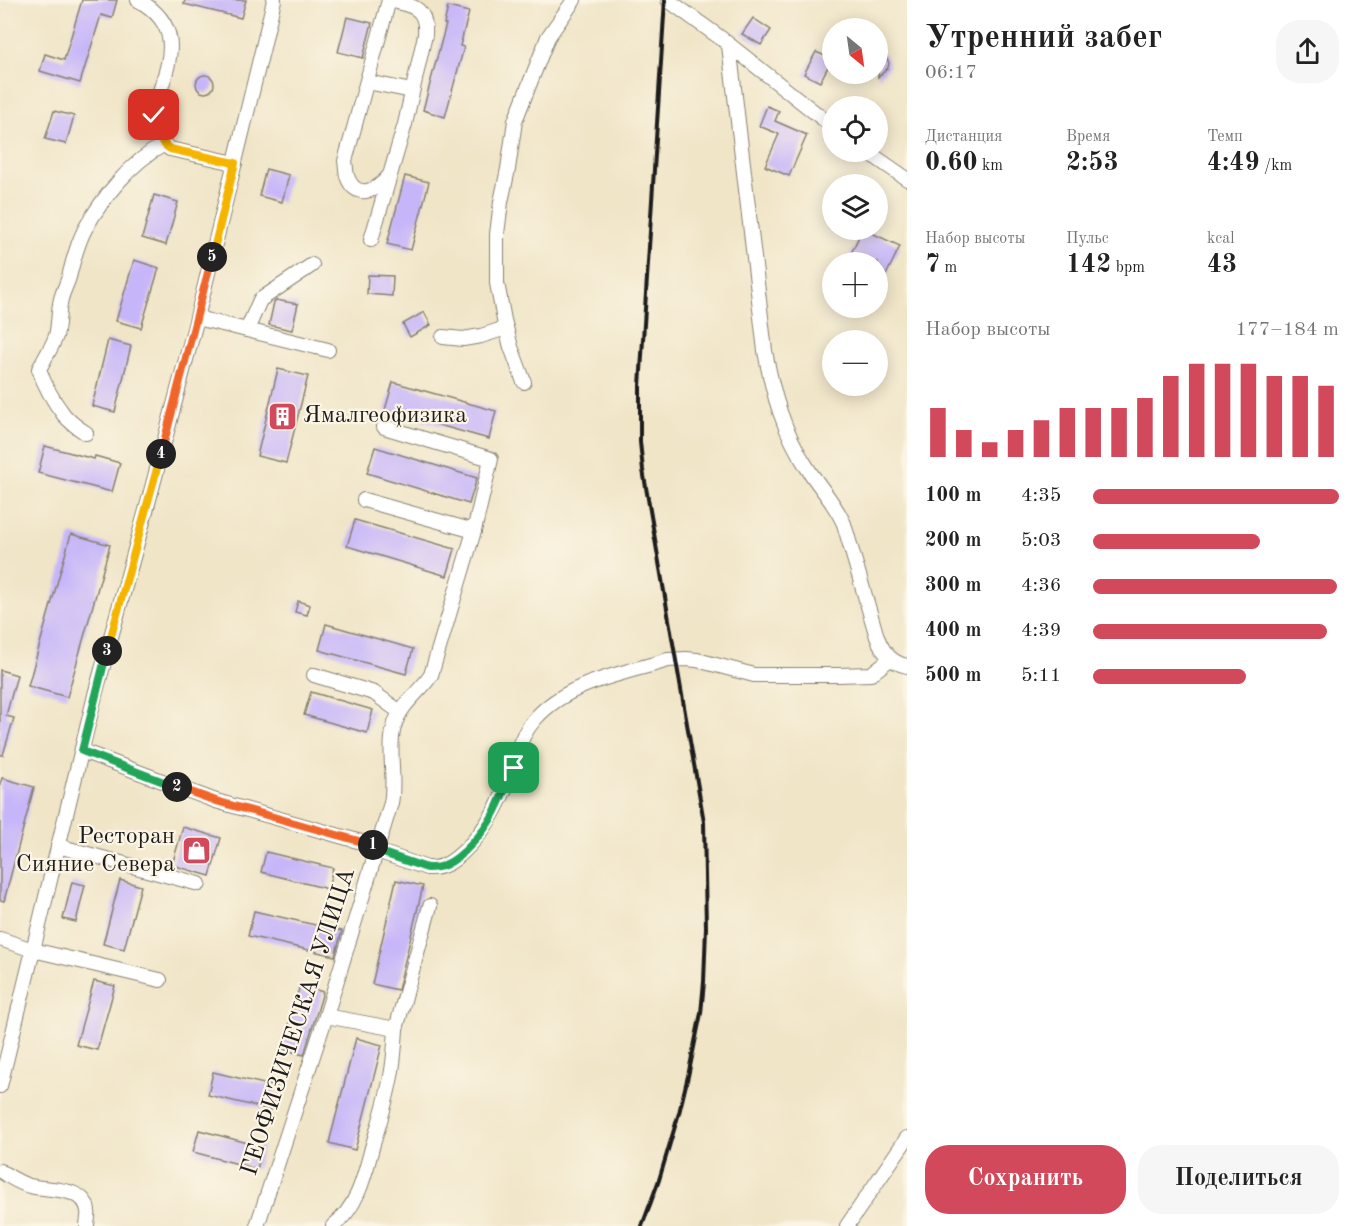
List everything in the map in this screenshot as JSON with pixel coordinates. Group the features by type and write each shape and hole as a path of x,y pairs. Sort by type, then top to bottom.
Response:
{"street":[{"path":"138,0 160,16 167,27 170,42 170,56 154,115 157,136 163,145 180,153 235,163"},
{"path":"0,1086 96,691 197,318 274,0"},
{"path":"371,240 405,124 426,25 424,16 418,10 410,5 389,0 345,161 347,176 352,185 359,190 367,192 375,189 390,175"},
{"path":"524,382 506,328 497,283 497,234 501,202 515,121 548,37 574,0"},
{"path":"668,0 822,118"},
{"path":"729,45 765,351 776,401 788,435 798,453 842,518 882,648 890,659 907,666"},
{"path":"367,82 412,91"},
{"path":"86,433 64,416 42,379 39,369 56,334 62,298 85,229 96,211 137,162 163,145"},
{"path":"882,162 907,179"},
{"path":"247,330 260,300 312,266"},
{"path":"197,318 328,350"},
{"path":"443,337 463,339 506,328"},
{"name":"ГЕОФИЗИЧЕСКАЯ УЛИЦА","path":"257,1226 378,849 394,790 391,737 394,725 400,712 431,675 474,531 491,459 384,428"},
{"path":"363,500 474,531"},
{"path":"82,751 216,801 378,849 427,868 435,868 453,861 477,837 494,814 527,730 554,702 580,686 676,659 697,660 754,675 860,675 871,674 890,659"},
{"path":"314,675 374,693 400,712"},
{"path":"58,846 199,884"},
{"path":"333,1226 351,1207 359,1189 384,1108 392,1074 396,1029 430,906"},
{"path":"0,939 33,950 160,980"},
{"path":"326,1016 396,1029"},
{"path":"847,1226 907,1138"},
{"path":"0,1171 28,1186 69,1192 79,1196 85,1202 88,1211 87,1226"}],"building":[{"path":"82,0 117,0 112,18 101,15 80,83 40,71 45,54 64,60"},
{"path":"185,0 246,0 241,18 184,4"},
{"path":"448,7 469,12 460,46 464,47 445,117 423,110 446,24 444,24"},
{"path":"347,17 372,23 363,58 338,52"},
{"path":"753,18 771,30 761,45 742,34"},
{"path":"816,52 822,55 820,82 804,74"},
{"path":"201,75 209,75 214,80 212,91 201,93 196,88 196,80"},
{"path":"767,106 779,111 775,121 807,135 789,176 765,166 779,134 759,126"},
{"path":"54,111 74,116 66,144 45,139"},
{"path":"266,169 289,175 282,202 259,196"},
{"path":"405,176 429,182 411,250 387,244"},
{"path":"154,195 178,202 166,245 142,238"},
{"path":"857,240 887,240 900,246 888,271 888,252 852,252"},
{"path":"134,260 159,268 141,328 116,321"},
{"path":"368,275 393,276 392,296 367,294"},
{"path":"276,300 298,304 292,330 269,325"},
{"path":"424,312 431,325 410,337 403,324"},
{"path":"108,340 131,346 115,412 92,406"},
{"name":"Ямалгеофизика","path":"278,369 308,376 286,463 257,456"},
{"path":"393,382 496,411 489,439 385,410"},
{"path":"45,446 94,459 95,456 120,463 112,492 38,473"},
{"path":"375,447 477,478 469,504 367,473"},
{"path":"355,520 455,549 447,576 347,546"},
{"path":"71,534 110,545 67,697 28,686"},
{"path":"298,601 310,605 307,615 295,612"},
{"path":"326,624 413,649 406,674 319,650"},
{"path":"0,670 17,675 6,716 14,718 3,755 0,755"},
{"path":"311,692 373,710 367,733 304,715"},
{"path":"2,778 34,787 4,901 0,900 0,784"},
{"name":"Ресторан Сияние Севера","path":"183,827 221,838 210,876 172,865"},
{"path":"266,852 333,868 328,889 261,872"},
{"path":"120,880 141,886 124,949 103,944"},
{"path":"396,880 423,886 398,990 372,984"},
{"path":"72,882 85,885 76,922 63,919"},
{"path":"254,911 342,931 335,956 248,936"},
{"path":"94,981 115,986 97,1050 76,1045"},
{"path":"300,985 323,992 304,1055 282,1049"},
{"path":"356,1038 382,1045 355,1150 329,1143"},
{"path":"213,1072 277,1087 271,1110 208,1095"},
{"path":"199,1130 263,1147 257,1169 193,1152"}],"railway":[{"path":"642,1226 659,1180 688,1076 701,1013 706,928 704,822 640,442 640,386 665,0"}],"place":[{"name":"Ямалгеофизика","path":"282,416"},
{"name":"Ресторан Сияние Севера","path":"196,851"}],"route":[{"path":"154,115 157,136 163,145 180,153 235,163 197,318 96,691 82,751 216,801 379,847 377,851 427,868 444,866 453,861 477,837 494,814 514,768"}]}
